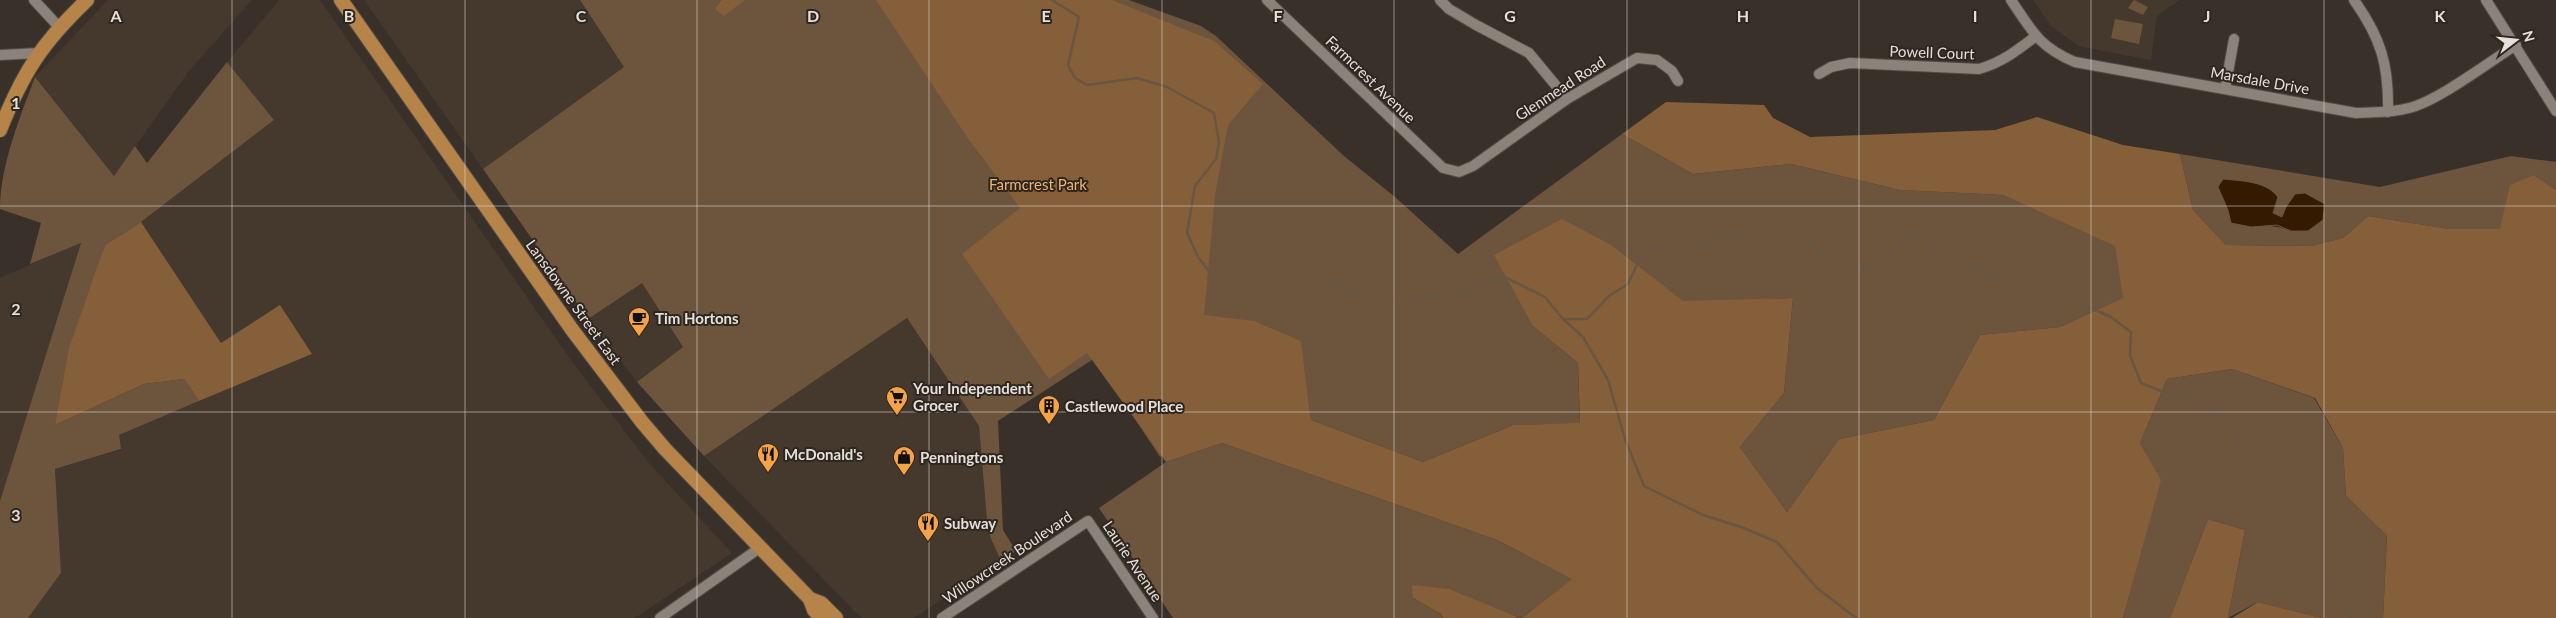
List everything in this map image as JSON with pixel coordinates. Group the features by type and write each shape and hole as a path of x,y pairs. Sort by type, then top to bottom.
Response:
{"main road":[{"path":"0,130 16,90 38,53 59,27 87,0"},
{"name":"Lansdowne Street East","path":"341,0 572,331 642,422 695,481 810,598 821,603 836,618"},
{"name":"Lansdowne Street East","path":"810,598 814,610 821,618"}],"street":[{"path":"34,0 59,27"},
{"name":"Farmcrest Avenue","path":"1267,0 1443,168 1459,172"},
{"path":"1440,0 1449,9 1529,53 1567,99"},
{"name":"Marsdale Drive","path":"2011,0 2036,36 2054,53 2075,62 2356,113 2388,112 2411,108 2435,97 2516,45"},
{"path":"2354,0 2373,27 2384,60 2388,112"},
{"path":"2486,0 2556,111"},
{"name":"Powell Court","path":"1819,74 1831,68 1850,63 1979,69 1994,65 2009,57 2036,36"},
{"path":"2225,89 2234,38"},
{"path":"0,55 38,53"},
{"name":"Glenmead Road","path":"1459,172 1473,166 1567,99 1637,58 1657,60 1672,71 1678,81"},
{"name":"Willowcreek Boulevard","path":"942,618 1088,521"},
{"name":"Laurie Avenue","path":"1088,521 1154,618"},
{"path":"660,618 761,547"}],"shaded area":[{"path":"108,0 252,0 189,71 114,176 35,77"},
{"path":"279,0 320,0 571,360 648,462 732,553 635,618 28,618 61,573 55,469 121,450 118,435 312,354 221,343 141,222 274,120 227,62"},
{"path":"364,0 580,0 625,67 483,169"},
{"path":"2033,0 2179,0 2157,16 2151,60 2078,46 2051,26"},
{"path":"2223,179 2246,181 2267,188 2278,197 2273,213 2282,217 2295,194 2305,193 2325,204 2323,220 2308,231 2291,231 2277,225 2251,227 2231,223 2228,210 2218,187"},
{"path":"81,243 0,501 0,278"},
{"path":"642,282 683,347 637,382 588,319"},
{"path":"907,318 979,426 988,532 1001,561 914,618 861,618 704,456"}],"green space":[{"name":"Farmcrest Park","path":"580,0 721,0 715,9 736,0 1129,0 1201,26 1216,36 1344,156 1395,197 1458,254 1622,134 1693,174 1791,164 1900,190 2003,195 2115,245 2124,298 2060,327 1980,335 1934,420 1839,439 1787,512 1740,447 1784,393 1793,298 1683,302 1613,246 1533,326 1578,363 1580,424 1513,425 1423,462 1311,420 1303,360 1160,457 1095,358 998,421 1003,530 1016,551 1001,561 988,532 979,426 907,318 704,456 637,382 683,347 642,283 588,319 483,169 624,67"},
{"path":"721,0 745,0 724,16 715,9"},
{"name":"Farmcrest Park","path":"876,0 1112,0 1214,41 1263,84 1228,125 1215,195 1204,315 1254,321 1301,341 1311,420 1423,462 1513,425 1580,423 1578,363 1533,326 1494,255 1562,219 1613,246 1683,301 1793,298 1784,393 1740,447 1787,512 1839,439 1934,420 1980,335 2060,327 2123,298 2115,246 2003,195 1900,190 1791,164 1693,174 1622,134 1666,102 1764,105 1773,118 1810,137 1995,130 2037,117 2123,145 2180,154 2193,210 2226,245 2311,246 2343,238 2368,216 2449,229 2500,229 2510,185 2534,175 2556,190 2556,618 2383,618 2387,536 2346,496 2343,448 2315,398 2232,369 2167,379 2140,443 2161,480 2123,618 1522,618 1572,579 1497,540 1222,443 1166,462 1087,353 1049,379 962,254 1020,208 967,137"},
{"path":"2134,0 2148,7 2143,15 2128,8"},
{"path":"2115,19 2143,24 2139,44 2111,38"},
{"path":"227,62 274,120 141,222 105,245 55,425 144,384 184,379 199,401 119,435 121,449 55,469 61,573 28,618 0,618 0,501 81,243 30,264 41,223 0,209 3,176 7,159 17,125 35,77 114,176 135,146 147,163"},
{"path":"2180,154 2380,187 2511,156 2556,162 2556,190 2534,175 2501,229 2449,229 2368,216 2343,238 2311,246 2226,245 2193,210","holes":["2218,187 2278,197 2273,213 2282,217 2286,207 2291,231 2277,227 2231,223 2228,210"]},
{"path":"141,222 221,343 280,305 312,354 199,401 184,379 144,384 55,425 69,348 105,245"},
{"path":"2232,369 2314,398 2343,448 2346,496 2387,536 2383,618 2322,618 2258,602 2228,618 2245,530 2208,519 2170,618 2123,618 2160,480 2140,443 2167,379"},
{"path":"1222,443 1497,540 1573,579 1522,618 1413,585 1413,598 1441,614 1443,618 1173,618 1099,508 1166,462"},
{"path":"2208,519 2245,530 2228,618 2170,618"},
{"path":"1412,585 1449,589 1520,618 1443,618 1441,614 1413,598"},
{"path":"2258,602 2322,618 2232,618"}],"waterway":[{"path":"1052,0 1079,17 1068,65 1075,78 1087,85 1137,78 1167,87 1214,113 1219,142 1216,159 1195,186 1187,233 1198,257 1211,274 1224,278 1299,278 1406,302 1507,278 1545,297 1563,319 1583,337 1608,380 1625,439 1644,486 1703,515 1741,527 1777,542 1817,588 1856,618"},
{"path":"1564,319 1587,319 1610,295 1628,284 1644,250 1780,232 1805,238 1831,260 1856,271 1880,262 1905,241 1923,234 1932,240 1939,254 1950,264 2031,281 2111,317 2131,332 2130,355 2141,383 2220,415 2243,441 2268,536 2299,565 2329,579 2347,605 2350,618"}],"place":[{"name":"Tim Hortons","path":"639,337"},
{"name":"Your Independent Grocer","path":"897,416"},
{"name":"Castlewood Place","path":"1049,425"},
{"name":"McDonald's","path":"768,473"},
{"name":"Penningtons","path":"904,476"},
{"name":"Subway","path":"928,542"}]}
